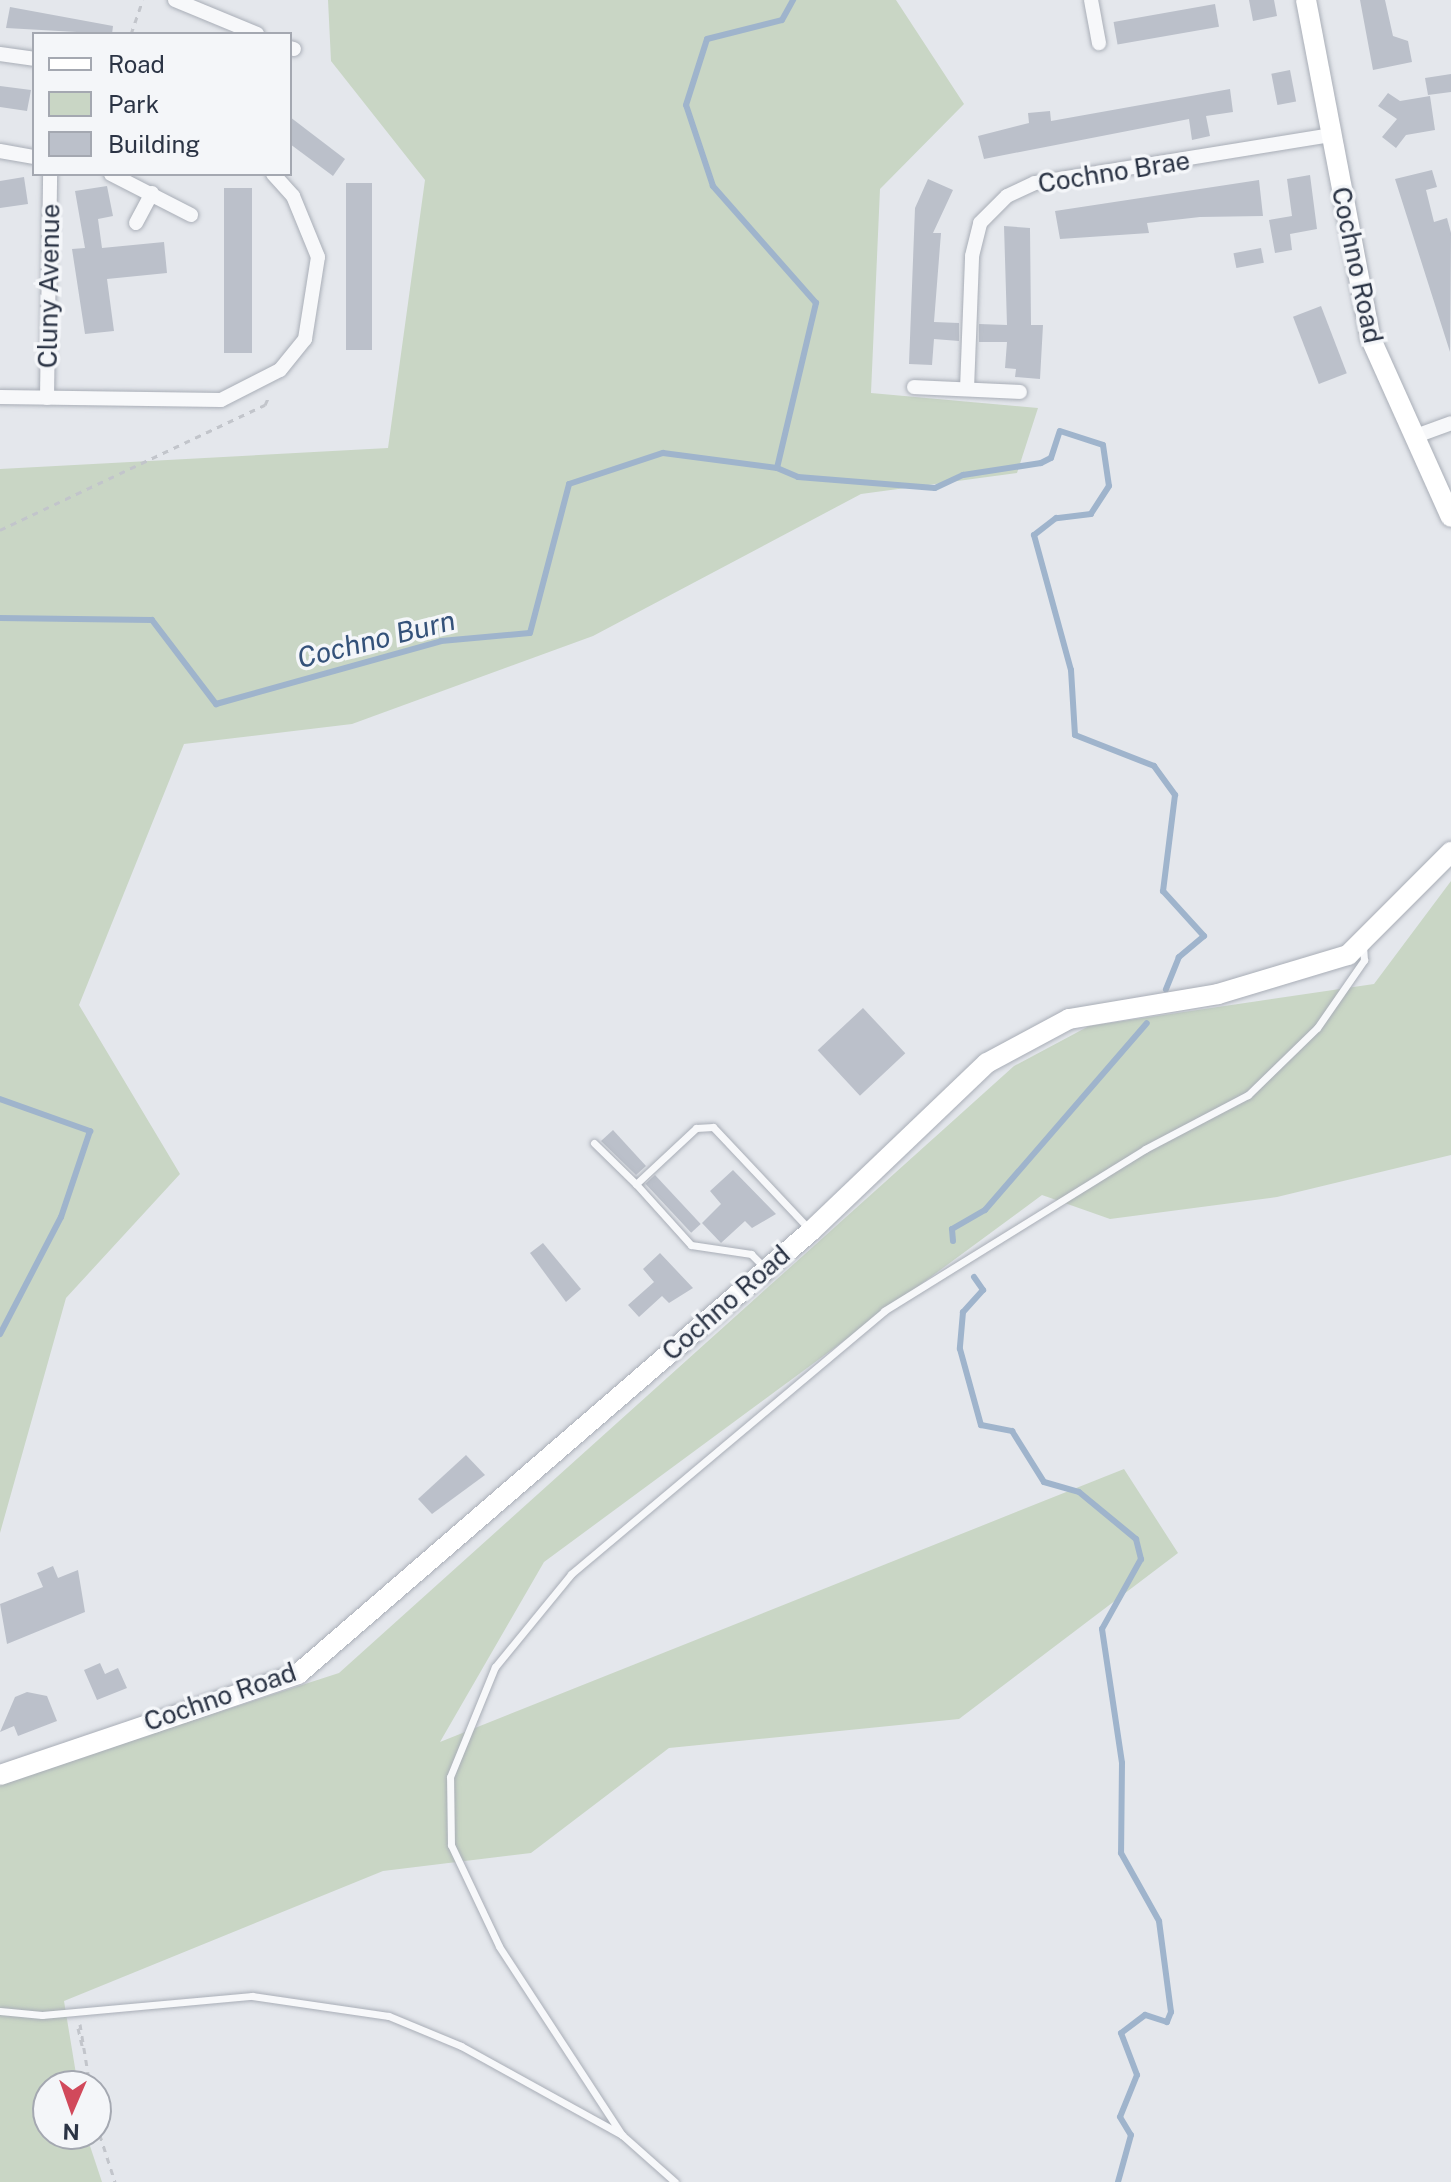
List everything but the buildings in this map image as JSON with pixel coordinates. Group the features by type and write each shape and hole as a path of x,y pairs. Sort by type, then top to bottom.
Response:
{"street":[{"path":"175,0 252,32"},
{"path":"1091,0 1099,43"},
{"name":"Cochno Road","path":"1306,0 1370,337 1451,517"},
{"path":"0,54 32,59"},
{"name":"Cochno Brae","path":"967,389 972,256 980,223 1007,196 1035,183 1331,135"},
{"path":"0,151 32,157"},
{"name":"Cluny Avenue","path":"47,398 50,176"},
{"path":"115,176 191,215"},
{"path":"0,397 221,400 280,370 305,339 318,257 293,196 275,176"},
{"path":"136,223 152,193"},
{"path":"914,387 1020,392"},
{"path":"1416,436 1451,423"},
{"name":"Cochno Road","path":"0,1775 298,1674 811,1231 987,1063 1037,1032 1107,1008 1276,981 1363,944 1451,852"}],"lane":[{"path":"622,2135 499,1946 451,1845 450,1777 495,1667 571,1574 884,1311 1145,1149 1248,1095 1317,1028 1364,960 1363,944"},
{"path":"636,1184 708,1125 811,1231"},
{"path":"594,1143 691,1245 751,1254 765,1269"},
{"path":"0,2011 78,2013 252,1996 340,2005 461,2046 622,2135 675,2182"}],"path":[{"path":"132,32 143,0"},
{"path":"0,530 265,405 280,370"},
{"path":"78,2013 87,2070"},
{"path":"105,2150 115,2182"}],"green space":[{"path":"328,0 896,0 964,104 880,189 871,393 1038,408 1017,473 861,494 593,636 352,724 184,744 79,1005 180,1174 66,1298 0,1533 0,469 388,448 425,180 331,61"},
{"path":"1451,881 1451,1155 1277,1197 1110,1219 1042,1195 544,1562 440,1742 1124,1469 1178,1553 959,1719 669,1748 531,1853 383,1871 64,2001 75,2070 32,2070 32,2150 91,2150 102,2182 0,2182 0,1783 339,1673 1014,1066 1089,1026 1374,984"}],"waterway":[{"name":"Cochno Burn","path":"0,618 152,620 216,704 441,641 530,633 569,484 663,453 777,468 816,303 713,186 686,105 707,39 782,20 793,0"},
{"path":"777,468 798,477 935,488 963,475 1041,463 1051,458 1060,431 1103,445 1109,486 1091,514 1056,518 1034,535 1071,670 1075,735 1154,766 1175,795 1163,891 1204,936 1179,957 1166,990"},
{"path":"953,1241 952,1229 985,1210 1147,1023"},
{"name":"Cochno Burn","path":"0,1099 90,1131 61,1217 0,1334"},
{"path":"974,1277 983,1290 963,1312 960,1349 981,1425 1012,1431 1044,1482 1079,1492 1136,1539 1141,1559 1102,1629 1122,1763 1121,1853 1159,1921 1171,2012 1167,2022 1145,2015 1121,2033 1137,2075 1120,2117 1131,2135 1118,2182"}]}
